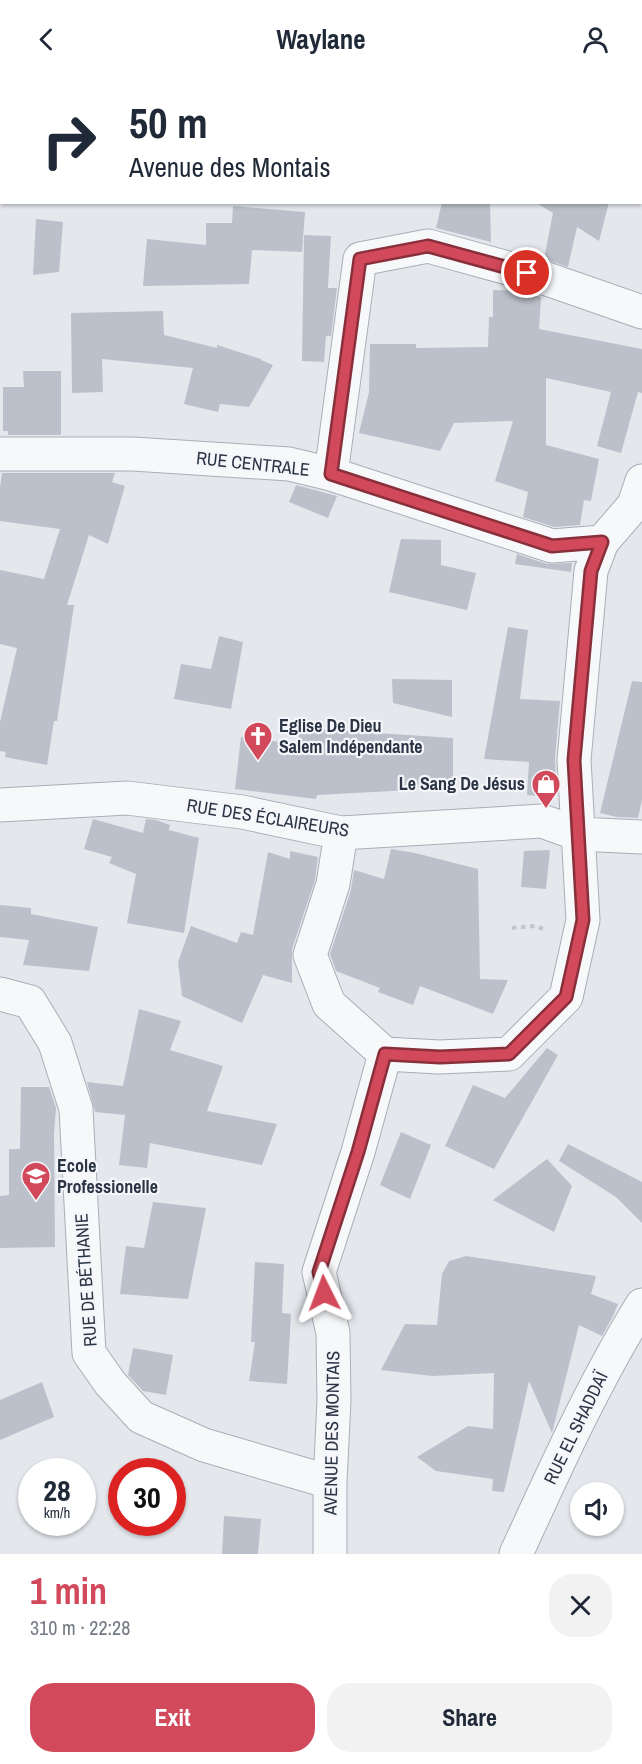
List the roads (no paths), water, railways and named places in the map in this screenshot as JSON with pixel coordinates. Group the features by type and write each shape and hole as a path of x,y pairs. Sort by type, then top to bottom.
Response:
{"street":[{"path":"331,474 360,259 428,246 547,279 642,312"},
{"name":"RUE CENTRALE","path":"0,454 133,454 289,464 331,474 552,546 602,542"},
{"path":"341,833 333,884 310,955 329,1004 385,1054 440,1057 509,1054 566,997 583,920 574,760 591,571 602,542 639,497"},
{"name":"RUE DES ÉCLAIREURS","path":"0,805 127,798 242,812 341,833 542,821 578,834 642,837"},
{"name":"RUE DE BÉTHANIE","path":"0,994 30,1002 55,1043 76,1109 89,1353 110,1383 141,1417 204,1445 330,1482"},
{"name":"AVENUE DES MONTAIS","path":"330,1554 330,1482 334,1401 333,1333 319,1272 358,1152 385,1054"},
{"name":"RUE EL SHADDAÏ","path":"516,1554 553,1472 613,1352 642,1305"}],"place":[{"name":"Eglise De Dieu Salem Indépendante","path":"258,762"},
{"name":"Le Sang De Jésus","path":"546,810"},
{"name":"Ecole Professionelle","path":"36,1202"}]}
